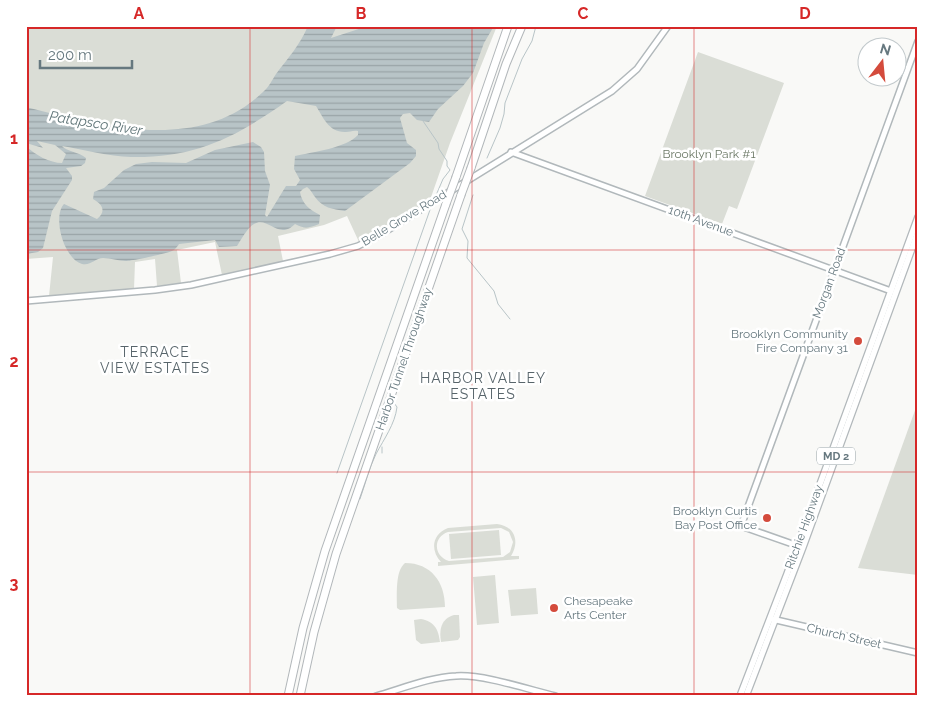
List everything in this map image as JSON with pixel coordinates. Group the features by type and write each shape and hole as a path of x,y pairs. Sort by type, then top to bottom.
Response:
{"highway":[{"name":"Harbor Tunnel Throughway","path":"288,696 303,628 323,560 508,26"},
{"name":"Harbor Tunnel Throughway","path":"300,696 314,632 336,554 506,64 522,26"}],"main road":[{"name":"Ritchie Highway","path":"800,546 918,217"},
{"name":"Ritchie Highway","path":"740,696 772,619 918,232"},
{"name":"Ritchie Highway","path":"746,696 772,619"}],"street":[{"name":"Belle Grove Road","path":"26,301 191,286 346,250 378,236 622,83 637,69 668,26"},
{"name":"Morgan Road","path":"800,546 741,526 918,41"},
{"name":"10th Avenue","path":"511,152 891,291"},
{"name":"Church Street","path":"772,619 918,653"},
{"path":"376,696 446,677 462,676 482,678 555,696"}],"green space":[{"path":"26,26 497,26 450,143 430,200 359,242 347,216 324,225 278,236 283,261 222,275 215,242 177,250 181,283 157,286 155,259 135,262 134,289 49,296 53,257 26,259"},
{"name":"Brooklyn Park #1","path":"698,52 784,83 737,209 729,206 722,224 645,196"},
{"path":"918,402 918,575 858,568"},
{"path":"503,525 512,531 514,536 515,545 511,556 519,556 519,559 438,566 438,562 441,562 435,552 434,543 439,534 448,528","holes":["501,528 509,532 513,542 510,552 503,557 449,561 444,559 438,551 437,546 440,538 448,532"]},
{"path":"499,530 501,555 451,559 449,534"},
{"path":"405,563 422,566 435,576 442,590 445,607 400,610 397,608 398,577"},
{"path":"495,575 499,623 477,625 473,577"},
{"path":"536,588 538,614 511,616 508,590"},
{"path":"459,615 460,637 458,640 441,642 440,633 442,625 446,619"},
{"path":"421,619 433,624 440,642 421,644 416,640 414,620"}],"water":[{"name":"Patapsco River","path":"308,26 337,26 331,38 368,26 494,26 484,43 473,73 463,86 438,109 429,122 417,120 410,113 403,114 400,118 407,143 416,150 416,156 410,163 345,211 325,206 318,201 307,187 300,192 307,206 320,215 319,224 301,227 295,224 289,229 284,230 259,222 249,228 237,246 219,247 215,240 179,244 174,250 151,257 126,261 103,258 85,264 76,261 70,254 62,237 59,218 64,204 97,219 103,210 101,205 93,199 94,192 104,188 124,170 136,164 152,162 186,163 215,150 253,142 261,147 264,152 265,171 270,185 265,215 267,217 286,186 296,186 300,180 294,169 295,156 338,146 358,135 358,131 340,132 335,130 324,119 316,106 287,101 232,135 214,143 176,154 131,157 62,146 86,158 85,163 81,166 66,168 72,176 72,180 52,211 43,248 38,252 26,254 26,146 43,158 57,163 62,163 66,154 55,145 37,141 43,148 26,143 26,107 118,127 149,130 180,129 210,123 238,111 265,90 298,45"}],"waterway":[{"path":"487,158 500,128 505,103 522,59 532,41 536,26"},
{"path":"423,121 438,143 439,149 447,161 447,166 450,170 443,179 437,193"},
{"path":"473,195 462,229 468,241 467,258 494,291 498,304 510,319"},
{"path":"337,473 431,207"},
{"path":"360,499 374,459 394,419 397,407 394,403"},
{"path":"382,447 382,453"}],"place":[{"name":"Brooklyn Community Fire Company 31","path":"858,341"},
{"name":"Brooklyn Curtis Bay Post Office","path":"767,518"},
{"name":"Chesapeake Arts Center","path":"554,608"}],"district":[{"name":"TERRACE VIEW ESTATES","path":"155,360"},
{"name":"HARBOR VALLEY ESTATES","path":"483,386"}]}
